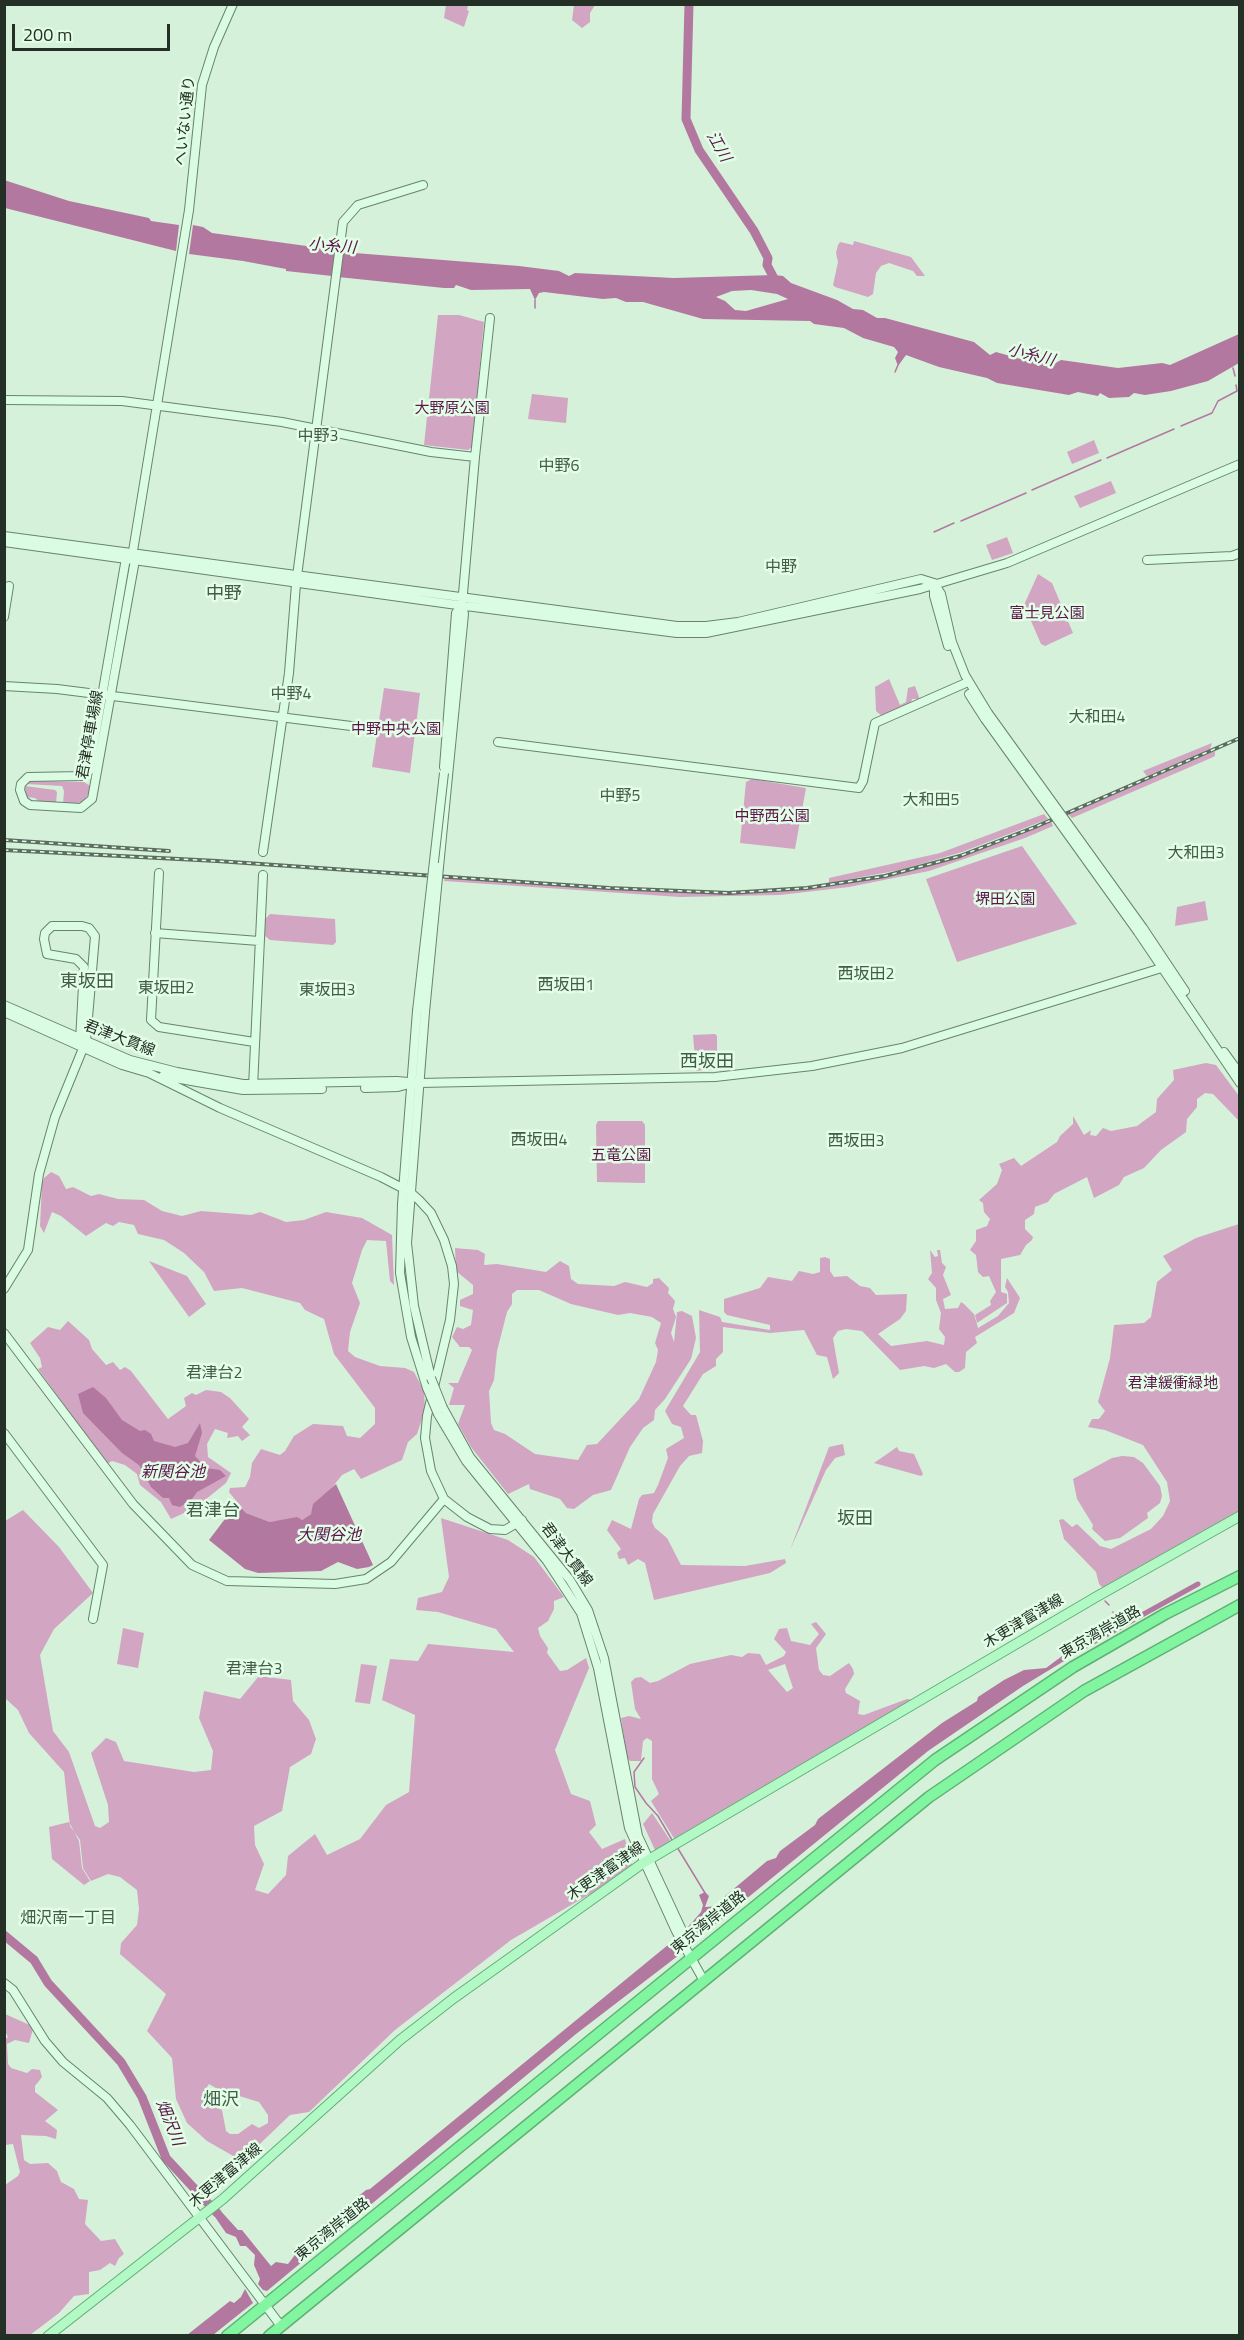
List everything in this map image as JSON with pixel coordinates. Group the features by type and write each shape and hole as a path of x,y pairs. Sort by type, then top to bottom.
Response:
{"highway":[{"name":"東京湾岸道路","path":"227,2336 263,2302 689,1951 935,1760 1043,1685 1165,1614 1239,1575"},
{"path":"1165,1614 1239,1583"},
{"path":"269,2336 898,1822 971,1766 1123,1667 1239,1605"}],"main road":[{"name":"木更津富津線","path":"48,2336 223,2199 400,2040 454,1998 646,1861 1096,1597 1239,1516"}],"street":[{"name":"へいない通り","path":"131,557 189,211 202,85 214,47 233,4"},
{"path":"263,852 293,636 297,574 341,236 346,217 358,205 423,184"},
{"path":"490,318 462,600 456,613 446,773 421,1012 406,1190 435,1221 452,1266 454,1284 450,1320 427,1416 425,1438 431,1471 444,1499 460,1512 490,1529 501,1531 519,1522"},
{"path":"4,400 88,399 158,406 273,420 431,452 475,456"},
{"path":"4,542 297,574 694,634 740,628 920,589 1020,558 1239,464"},
{"path":"4,536 296,584 462,600"},
{"path":"1147,560 1232,556 1239,553"},
{"name":"君津停車場線","path":"131,557 112,695 92,799 81,808 30,805 24,801 20,790 21,784 28,777 82,776 88,771 131,557"},
{"path":"934,583 942,630 966,683 1239,1074"},
{"path":"4,617 9,586"},
{"path":"498,742 859,788 863,781 875,723 966,683"},
{"path":"4,686 112,695 375,729"},
{"path":"159,873 150,1013 154,1024 216,1038 254,1042"},
{"path":"253,1087 263,875"},
{"path":"4,1289 28,1250 39,1174 56,1117 83,1042 94,936 89,928 82,926 52,926 45,933 44,946 47,954 76,959 84,968 83,1042"},
{"path":"155,933 259,941"},
{"path":"149,1073 253,1087 397,1081 416,1083 714,1077 812,1066 903,1048 1165,967"},
{"path":"1165,967 1239,1083"},
{"name":"君津大貫線","path":"4,1005 83,1042 122,1065 149,1073 212,1105 406,1190"},
{"name":"君津大貫線","path":"4,1012 130,1060 196,1080"},
{"path":"196,1080 205,1099 212,1105"},
{"name":"君津大貫線","path":"406,1190 409,1272 431,1378 441,1411"},
{"name":"君津大貫線","path":"406,1190 400,1253 403,1303 411,1338 427,1388 466,1461 570,1580 592,1619 604,1658 634,1817 646,1861 704,1981"},
{"path":"4,1333 150,1523 192,1565 227,1581 335,1584 366,1579 391,1562 444,1499"},
{"path":"4,1433 103,1565 93,1619"},
{"path":"4,1983 13,1990 45,2041 63,2062 107,2098 125,2119 281,2326"}],"green space":[{"path":"446,5 468,5 467,10 469,11 464,27 444,18"},
{"path":"574,5 595,5 590,13 590,22 582,28 572,20"},
{"path":"854,241 911,257 925,276 917,276 913,271 889,263 881,266 876,273 873,294 868,297 835,287 833,285 838,262 836,253 838,245 840,242 853,245"},
{"name":"大野原公園","path":"438,315 459,315 484,322 472,447 468,450 424,445"},
{"path":"532,394 568,398 566,423 528,419"},
{"path":"1094,440 1099,453 1072,464 1067,452"},
{"path":"1111,481 1116,493 1080,508 1074,496"},
{"path":"1007,537 1013,553 992,560 986,545"},
{"name":"富士見公園","path":"1038,574 1052,583 1073,633 1045,646 1041,644 1024,605"},
{"path":"889,679 900,705 906,702 908,688 915,686 919,699 912,699 911,703 882,716 876,711 875,687"},
{"name":"中野中央公園","path":"384,688 420,693 410,773 372,767"},
{"path":"1212,743 1210,749 1147,776 1143,771"},
{"path":"1215,751 1215,756 1211,758 1072,818 1068,814"},
{"name":"中野西公園","path":"752,779 806,788 795,849 740,843 746,782"},
{"path":"31,781 84,782 90,786 84,802 63,805 62,786 26,784"},
{"path":"25,786 55,790 57,792 56,804 42,804 35,798 26,797"},
{"path":"1044,814 1048,819 962,852 900,870 829,883 829,878 940,853"},
{"path":"1051,821 1053,826 1025,838 929,871 849,887 780,895 680,897 444,881 445,878 718,894 822,888 888,876 950,860"},
{"name":"堺田公園","path":"1022,846 1077,924 957,962 926,879"},
{"path":"1205,901 1208,920 1175,926 1177,907"},
{"path":"270,914 335,919 336,942 333,945 270,940 264,935 265,919"},
{"path":"715,1034 717,1036 717,1068 696,1071 693,1035"},
{"path":"1206,1063 1216,1065 1239,1096 1239,1121 1213,1094 1205,1093 1197,1099 1197,1107 1187,1119 1186,1132 1161,1150 1144,1168 1124,1177 1119,1185 1094,1198 1087,1177 1054,1194 1048,1202 1035,1207 1034,1214 1025,1220 1025,1229 1033,1237 1032,1240 1020,1255 1001,1259 1001,1292 1007,1294 1007,1303 977,1323 975,1315 991,1305 990,1301 996,1292 989,1276 983,1277 978,1272 976,1255 970,1250 976,1241 976,1230 987,1226 990,1219 984,1212 983,1203 979,1200 997,1184 1002,1170 999,1164 1014,1158 1021,1166 1057,1142 1073,1124 1073,1116 1084,1135 1091,1130 1090,1135 1096,1136 1103,1128 1111,1131 1137,1126 1156,1112 1157,1099 1174,1080 1173,1070"},
{"name":"五竜公園","path":"598,1121 642,1121 645,1125 645,1183 597,1182 596,1125"},
{"path":"51,1172 59,1176 66,1189 73,1187 91,1196 99,1194 118,1199 144,1200 162,1211 182,1216 201,1211 251,1215 260,1212 286,1222 304,1220 326,1212 362,1218 392,1235 394,1285 390,1281 386,1241 367,1240 362,1250 352,1283 360,1303 350,1332 348,1351 355,1357 380,1366 405,1368 414,1372 424,1391 425,1410 417,1434 408,1442 402,1460 361,1479 354,1469 342,1475 311,1514 302,1520 270,1522 246,1513 229,1492 230,1488 245,1487 250,1477 252,1463 261,1449 280,1455 294,1436 313,1424 343,1426 347,1436 360,1438 375,1424 375,1408 334,1354 324,1319 305,1310 300,1303 242,1288 214,1291 204,1272 184,1253 164,1240 138,1234 134,1225 119,1222 113,1226 106,1223 86,1236 61,1216 52,1212 44,1233 40,1226 42,1184 44,1178"},
{"name":"君津緩衝緑地","path":"1239,1224 1239,1511 1104,1589 1099,1584 1096,1572 1064,1539 1059,1520 1063,1519 1072,1527 1077,1524 1100,1546 1111,1549 1151,1529 1163,1516 1170,1501 1167,1482 1143,1445 1105,1430 1088,1427 1092,1419 1099,1419 1105,1411 1098,1402 1110,1358 1114,1325 1144,1323 1151,1317 1157,1282 1172,1270 1163,1256 1196,1238"},
{"path":"455,1248 478,1250 485,1254 484,1265 497,1264 546,1272 560,1261 569,1266 571,1279 578,1284 614,1286 625,1282 647,1287 653,1283 653,1279 659,1278 669,1288 668,1293 675,1301 673,1309 676,1317 671,1333 674,1342 677,1312 682,1311 692,1316 696,1338 691,1359 665,1399 655,1410 654,1420 643,1428 630,1447 611,1490 593,1495 574,1509 567,1508 560,1499 530,1489 529,1484 508,1494 471,1447 458,1424 465,1405 449,1405 454,1388 448,1383 458,1383 472,1350 469,1347 460,1347 452,1337 457,1327 463,1329 471,1325 473,1310 460,1306 460,1300 473,1294 473,1285 456,1271","holes":["517,1290 539,1290 571,1304 618,1315 630,1313 652,1317 661,1323 655,1343 658,1350 656,1362 639,1399 597,1444 587,1445 578,1460 535,1454 505,1434 494,1430 491,1423 489,1391 494,1380 497,1351 507,1312 512,1304 512,1294"]},
{"path":"930,1250 935,1257 938,1256 937,1250 940,1250 942,1263 946,1267 943,1275 951,1295 943,1299 945,1309 958,1308 961,1302 974,1314 978,1328 998,1316 1009,1303 1005,1287 1007,1278 1020,1298 1014,1313 975,1337 977,1343 966,1352 965,1368 959,1372 955,1372 946,1364 934,1368 924,1366 900,1370 862,1331 846,1329 838,1331 833,1338 839,1373 833,1379 827,1357 817,1355 804,1330 770,1333 723,1327 723,1352 716,1359 716,1366 703,1374 683,1406 691,1415 696,1415 703,1441 702,1453 689,1456 680,1466 653,1514 652,1522 655,1528 667,1538 681,1565 745,1566 785,1559 786,1563 770,1573 654,1600 645,1563 638,1559 628,1565 625,1558 619,1559 617,1553 621,1549 607,1530 612,1520 631,1529 639,1499 642,1495 654,1493 658,1485 668,1458 666,1449 684,1438 681,1427 672,1424 665,1411 700,1352 699,1310 720,1317 722,1322 770,1330 770,1325 727,1315 724,1312 724,1299 760,1288 768,1277 792,1281 799,1271 813,1274 820,1272 820,1258 825,1257 830,1259 830,1271 834,1277 847,1276 860,1286 870,1288 876,1295 907,1294 906,1311 900,1319 878,1334 891,1346 927,1341 944,1345 945,1337 939,1329 941,1313 936,1300 936,1288 928,1279 932,1273"},
{"path":"149,1261 187,1276 206,1304 189,1317"},
{"path":"68,1321 89,1340 92,1349 106,1365 113,1362 120,1370 125,1367 131,1371 168,1419 186,1406 184,1398 192,1393 196,1395 206,1390 221,1392 230,1398 249,1419 242,1427 250,1435 242,1441 238,1436 227,1438 228,1433 215,1429 207,1444 208,1457 231,1473 226,1483 195,1508 171,1519 161,1502 140,1485 137,1474 125,1465 112,1461 107,1464 38,1369 42,1367 40,1358 30,1343 48,1327 60,1330"},
{"path":"843,1444 845,1455 835,1458 826,1470 790,1550 829,1447"},
{"path":"897,1447 899,1451 914,1454 923,1474 921,1476 874,1463"},
{"path":"1134,1457 1143,1463 1160,1486 1162,1496 1160,1503 1147,1513 1148,1518 1120,1538 1105,1541 1092,1529 1093,1525 1077,1499 1073,1479 1112,1458"},
{"path":"23,1510 59,1547 93,1593 54,1629 40,1655 53,1731 69,1752 95,1826 100,1828 109,1822 108,1805 91,1753 106,1738 116,1742 124,1761 194,1772 211,1770 213,1751 199,1718 204,1691 240,1699 259,1676 291,1680 293,1701 309,1720 316,1739 311,1754 290,1767 282,1811 254,1826 255,1845 264,1864 255,1890 268,1894 286,1875 288,1856 315,1834 327,1855 360,1839 386,1805 409,1792 415,1715 382,1700 390,1659 418,1661 428,1644 514,1652 496,1629 438,1612 416,1610 418,1598 442,1592 449,1577 441,1518 508,1540 534,1557 564,1597 554,1601 554,1609 548,1621 538,1628 540,1636 548,1648 547,1653 560,1671 567,1670 586,1658 589,1668 555,1750 571,1794 590,1801 596,1825 589,1832 602,1849 625,1839 633,1869 511,1940 395,2030 309,2112 290,2115 242,2161 207,2141 187,2123 176,2099 172,2058 147,2031 166,1994 120,1954 121,1943 137,1925 139,1909 137,1890 120,1877 108,1874 91,1881 83,1868 80,1840 70,1826 64,1772 29,1733 18,1710 5,1698 5,1521","holes":["209,2084 231,2097 236,2095 259,2102 268,2115 268,2123 259,2128 252,2124 238,2134 230,2134 226,2131 222,2110 214,2106 207,2087"]},
{"path":"816,1622 826,1634 816,1648 819,1670 823,1675 830,1676 849,1663 853,1669 854,1674 845,1689 846,1693 860,1701 858,1714 864,1715 907,1699 915,1700 675,1840 651,1801 659,1794 652,1779 652,1741 647,1738 643,1741 641,1761 630,1761 627,1758 621,1718 629,1716 641,1719 635,1709 631,1682 641,1677 650,1683 658,1681 690,1664 731,1655 742,1657 748,1653 760,1654 766,1665 784,1656 786,1652 774,1639 779,1629 787,1628 791,1641 810,1645 819,1634 811,1624","holes":["785,1664 793,1688 787,1692 768,1670"]},
{"path":"123,1628 144,1633 138,1668 117,1664"},
{"path":"361,1664 377,1666 370,1704 355,1702"},
{"path":"652,1813 672,1843 658,1850 655,1850 643,1824"},
{"path":"69,1822 79,1841 82,1868 90,1881 84,1885 52,1859 49,1827"},
{"path":"5,2014 32,2026 33,2029 29,2043 15,2040 7,2044 8,2064 11,2068 27,2073 32,2069 40,2070 42,2077 35,2086 35,2092 58,2110 45,2121 57,2130 56,2139 46,2136 21,2135 24,2160 30,2164 48,2163 57,2171 61,2182 74,2189 79,2199 88,2200 85,2224 101,2241 115,2239 124,2254 115,2266 110,2263 100,2270 89,2272 89,2294 74,2296 59,2313 30,2335 5,2335 5,2185 20,2172 13,2144 5,2145 4,2040 8,2037 5,2031"}],"water":[{"path":"4,180 69,201 149,218 151,221 179,225 176,251 5,208"},
{"path":"193,225 203,227 212,233 321,248 323,252 335,254 332,276 286,271 286,269 243,261 189,254"},
{"path":"342,252 519,266 559,271 569,276 575,273 674,278 774,275 783,276 791,283 837,300 853,309 863,310 877,318 885,318 974,342 990,355 996,352 1024,360 1046,361 1052,365 1061,360 1118,368 1162,363 1170,365 1239,334 1239,363 1208,381 1171,391 1145,395 1134,393 1129,397 1109,398 1100,393 1098,396 1078,392 1069,395 997,383 987,378 939,367 906,355 898,366 895,358 898,352 894,347 863,338 844,328 814,324 810,321 703,319 643,302 626,302 616,298 603,299 544,292 539,293 535,300 530,289 471,290 456,285 454,288 444,288 338,277","holes":["751,290 777,294 788,299 746,311 735,310 716,297 732,291"]},
{"name":"新関谷池","path":"93,1387 106,1398 122,1420 140,1431 145,1430 151,1434 154,1441 175,1447 188,1443 200,1423 202,1433 195,1456 206,1468 220,1470 226,1476 197,1492 192,1499 180,1507 172,1505 169,1498 163,1498 151,1487 139,1465 122,1453 83,1413 78,1394"},
{"name":"大関谷池","path":"336,1484 373,1565 369,1567 357,1569 338,1562 321,1571 258,1573 245,1569 209,1540 237,1503 246,1513 270,1522 297,1517 302,1520 311,1514 313,1504"},
{"path":"1090,1641 1092,1644 1023,1686 928,1751 697,1939 694,1936 688,1927 701,1912 703,1905 699,1895 705,1892 709,1896 705,1907 722,1906 724,1897 767,1861 776,1858 780,1851 815,1825 818,1819 942,1723 977,1701 978,1697 1024,1670 1046,1668 1077,1645"},
{"path":"674,1940 679,1955 576,2034 267,2291 263,2290 258,2284 260,2279 254,2265 255,2255 246,2246 240,2246 236,2237 226,2233 213,2214 219,2209 238,2230 242,2230 271,2266 276,2262 288,2264 294,2256 292,2250 303,2242 312,2243 323,2231 323,2225"},
{"path":"245,2289 253,2303 213,2335 187,2335 230,2301 234,2303"}],"waterway":[{"name":"江川","path":"689,4 686,119 699,150 754,231 768,258 767,265 777,284"},
{"path":"535,300 535,308"},
{"path":"895,372 898,365"},
{"path":"1233,368 1235,376"},
{"path":"1181,426 1212,413 1218,401 1237,391 1236,385"},
{"path":"1107,458 1174,429"},
{"path":"1032,490 1101,460"},
{"path":"961,521 1026,493"},
{"path":"934,532 954,523"},
{"path":"1086,1646 1198,1584"},
{"path":"1105,1601 1109,1605"},
{"path":"1113,1612 1116,1619 1126,1623"},
{"path":"644,1758 634,1772 635,1787 658,1816 672,1840"},
{"path":"677,1847 705,1893"},
{"name":"畑沢川","path":"4,1935 34,1960 48,1983 121,2062 142,2097 166,2158 217,2213"}],"railway":[{"path":"4,850 217,861 609,888 729,893 807,888 885,876 960,856 1035,827 1240,738"},
{"path":"4,840 169,851"}],"district":[{"name":"中野3","path":"318,437"},
{"name":"中野6","path":"559,467"},
{"name":"中野","path":"781,568"},
{"name":"中野","path":"224,595"},
{"name":"中野4","path":"291,695"},
{"name":"大和田4","path":"1097,718"},
{"name":"中野5","path":"620,797"},
{"name":"大和田5","path":"931,801"},
{"name":"大和田3","path":"1196,854"},
{"name":"西坂田2","path":"866,975"},
{"name":"東坂田","path":"87,983"},
{"name":"西坂田1","path":"566,986"},
{"name":"東坂田2","path":"166,989"},
{"name":"東坂田3","path":"327,991"},
{"name":"西坂田","path":"707,1063"},
{"name":"西坂田4","path":"539,1141"},
{"name":"西坂田3","path":"856,1142"},
{"name":"君津台2","path":"214,1374"},
{"name":"君津台","path":"213,1512"},
{"name":"坂田","path":"855,1520"},
{"name":"君津台3","path":"254,1670"},
{"name":"畑沢南一丁目","path":"68,1919"},
{"name":"畑沢","path":"221,2101"}],"water label":[{"name":"小糸川","path":"332,247"},
{"name":"小糸川","path":"1031,356"}]}
